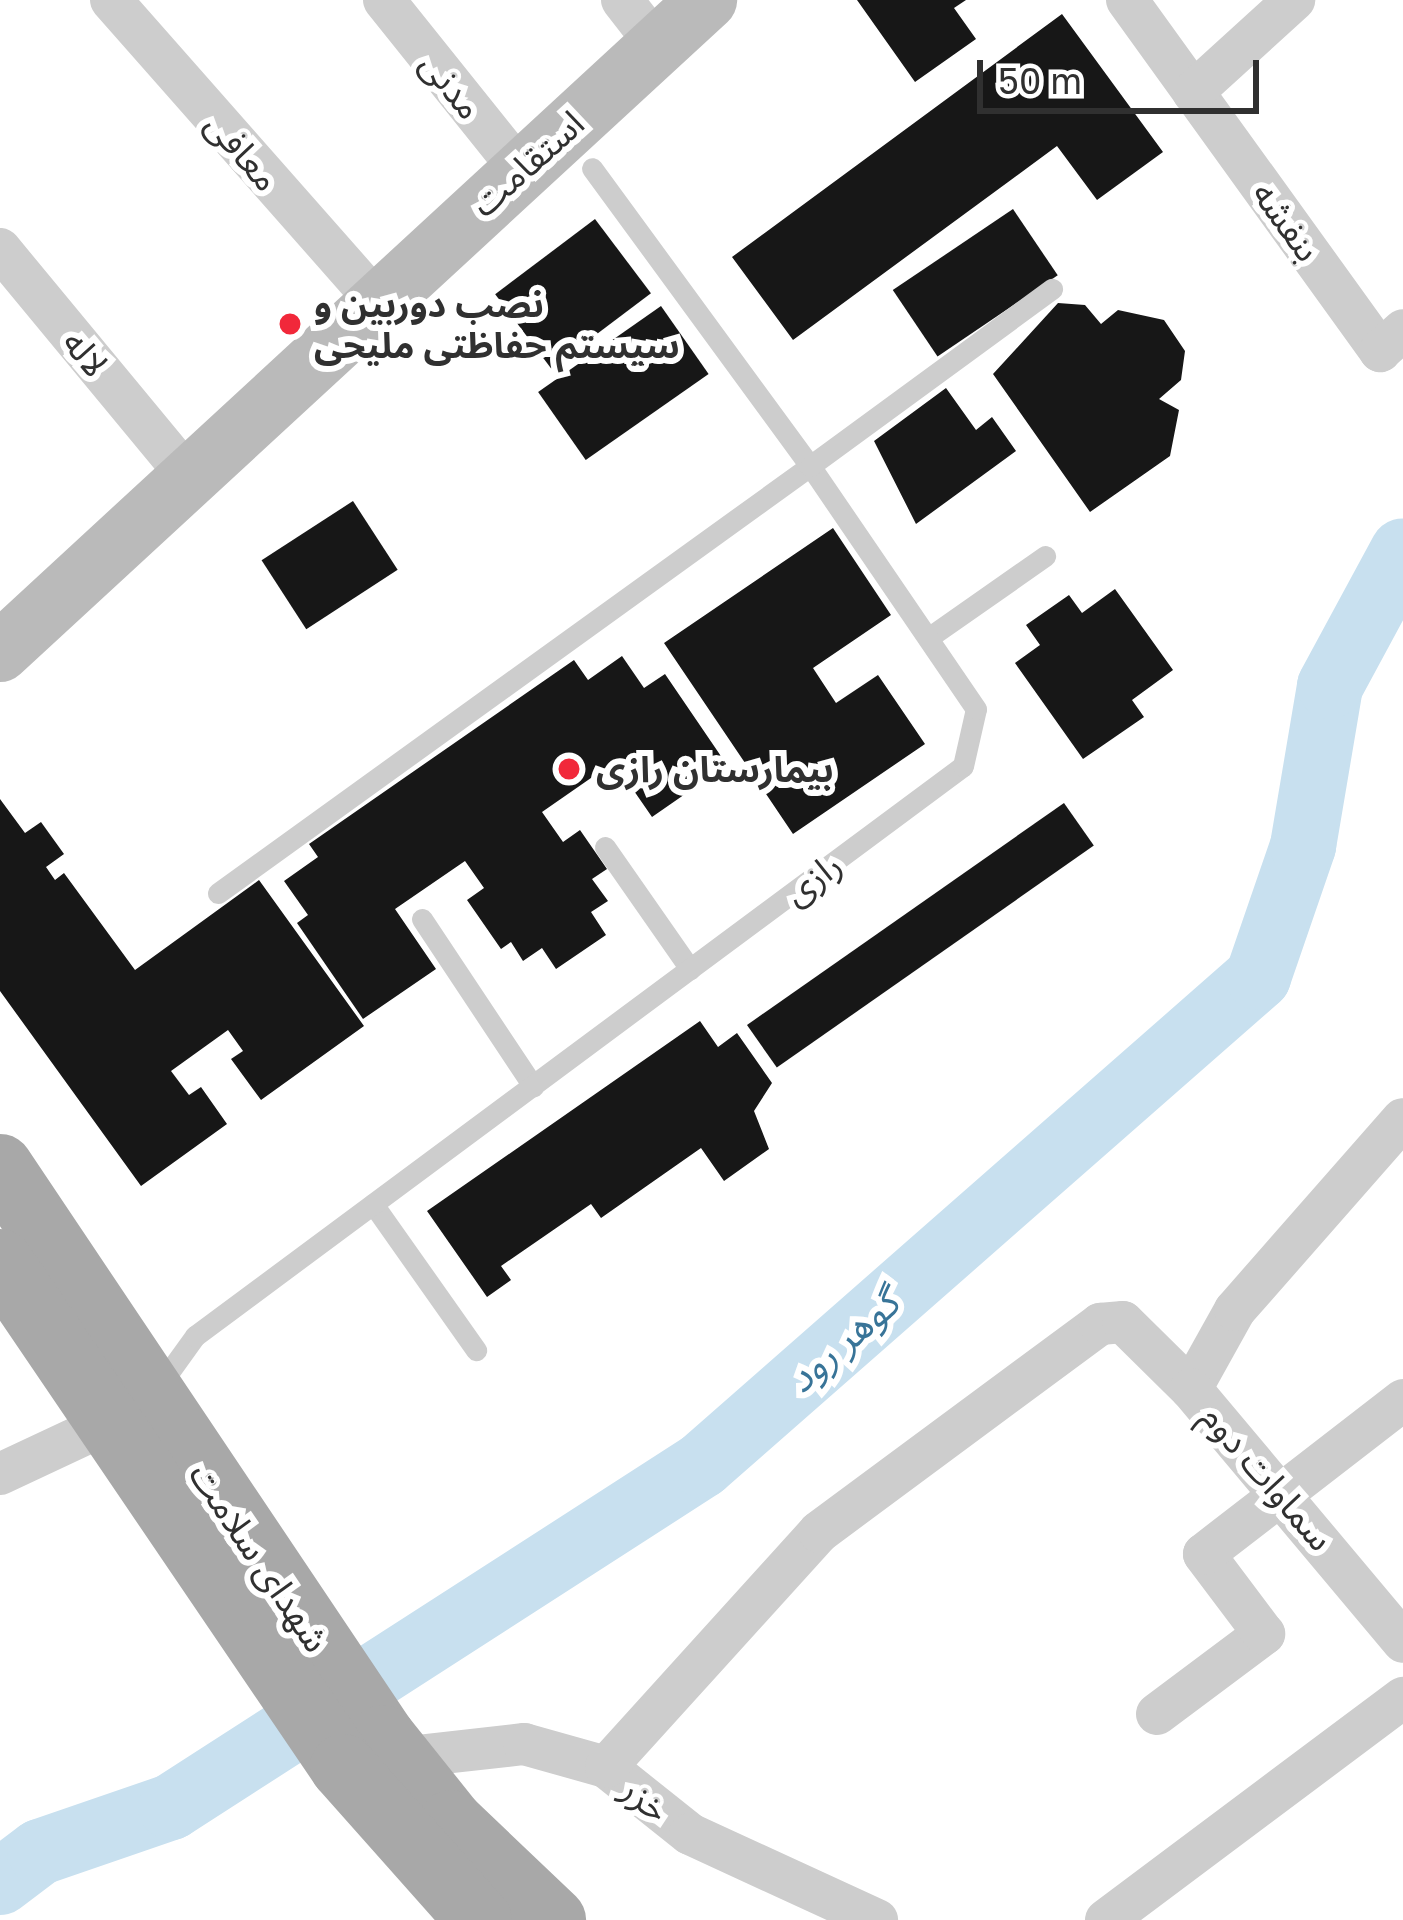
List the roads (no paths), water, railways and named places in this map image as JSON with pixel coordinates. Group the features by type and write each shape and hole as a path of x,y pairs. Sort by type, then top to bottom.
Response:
{"main road":[{"name":"استقامت","path":"0,652 296,388 362,314 520,170 639,22 707,0"},
{"name":"استقامت","path":"0,610 275,366 362,314"},
{"name":"شهدای سلامت","path":"0,1167 131,1409 479,1920"},
{"name":"شهدای سلامت","path":"0,1262 131,1409"},
{"name":"شهدای سلامت","path":"371,1762 553,1920"}],"street":[{"name":"معافی","path":"111,0 362,314"},
{"name":"مدنی","path":"384,0 520,170"},
{"name":"بنفشه","path":"1127,0 1193,92 1391,340"},
{"path":"1193,92 1294,0"},
{"name":"لاله","path":"0,249 172,457"},
{"path":"1191,1389 1261,1276 1403,1119"},
{"name":"سماوات دوم","path":"606,1767 819,1532 1100,1324 1123,1322 1191,1389 1284,1489 1403,1642"},
{"path":"1157,1714 1264,1634 1204,1554 1403,1400"},
{"path":"0,1474 131,1409"},
{"path":"1106,1920 1403,1698"},
{"name":"خزر","path":"371,1762 524,1744 606,1767 690,1834 878,1920"}],"lane":[{"name":"رازی","path":"131,1409 195,1336 963,766 976,709 810,466 592,168"},
{"path":"218,892 1052,289"},
{"path":"928,638 1045,556"},
{"path":"604,847 690,969"},
{"path":"422,919 532,1086"},
{"path":"373,1204 476,1350"}],"waterway":[{"name":"گوهر رود","path":"0,1882 40,1852 171,1807 702,1465 1258,977 1303,846 1330,686 1403,551"}],"place":[{"name":"نصب دوربین و سیستم حفاظتی ملیحی","path":"290,324"},
{"name":"بیمارستان رازی","path":"569,769"}]}
